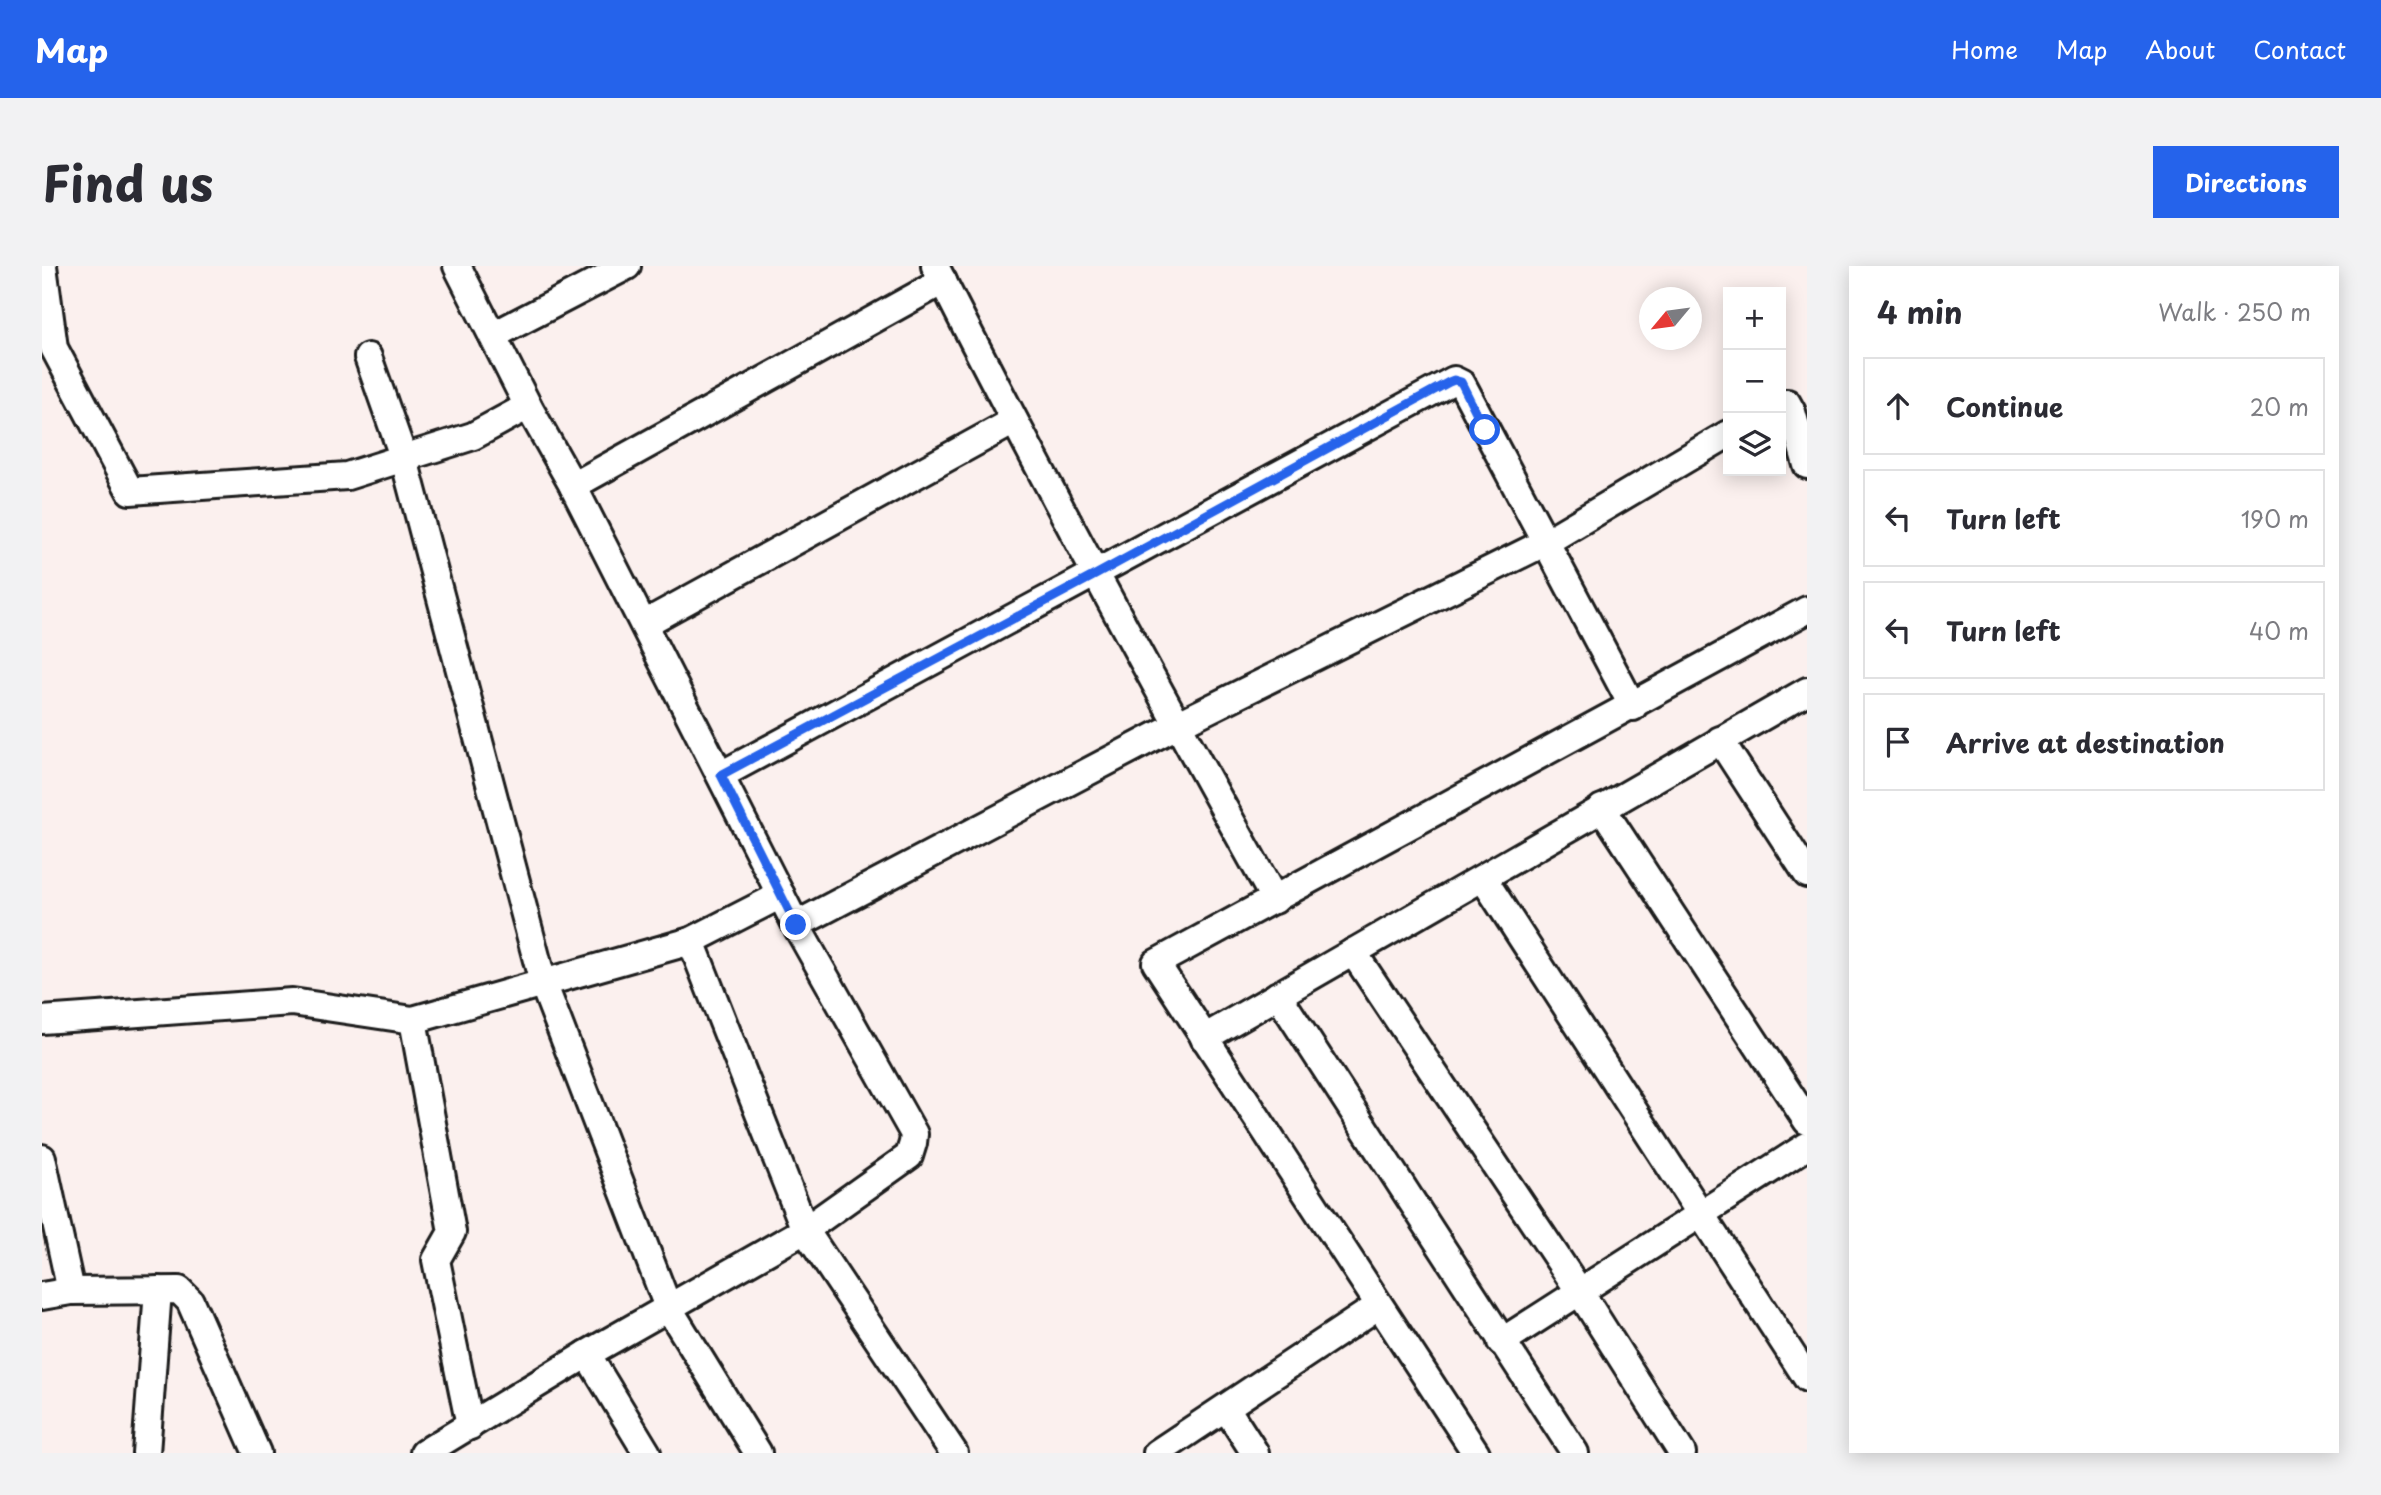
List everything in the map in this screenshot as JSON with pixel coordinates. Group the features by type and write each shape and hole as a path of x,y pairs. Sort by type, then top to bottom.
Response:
{"street":[{"path":"43,266 54,348 131,491 347,476 472,436 528,405"},
{"path":"434,1451 587,1354 805,1230 909,1156 914,1143 909,1122 796,925 644,624 457,266"},
{"path":"494,335 627,266"},
{"path":"573,486 939,273 1014,421 1177,725 1275,900"},
{"path":"368,358 404,458 543,983 668,1307 758,1453"},
{"path":"721,775 1454,380 1462,384 1633,707"},
{"path":"1786,404 1792,412 1807,465"},
{"path":"644,624 1014,421"},
{"path":"796,925 1177,725 1544,543 1723,437"},
{"path":"1476,1453 1156,963 1633,707 1807,610"},
{"path":"1204,1038 1807,691"},
{"path":"1720,740 1807,874"},
{"path":"1602,808 1807,1121"},
{"path":"1483,878 1807,1378"},
{"path":"42,1020 292,1002 413,1020 691,941 781,895"},
{"path":"691,941 805,1230 954,1453"},
{"path":"1353,952 1580,1292 1682,1453"},
{"path":"1278,995 1575,1453"},
{"path":"413,1020 452,1232 436,1260 470,1426"},
{"path":"1501,1342 1807,1146"},
{"path":"42,1158 71,1291"},
{"path":"146,1453 158,1290"},
{"path":"42,1296 71,1291 179,1290 190,1301 257,1453"},
{"path":"1157,1453 1378,1306"},
{"path":"587,1354 647,1453"},
{"path":"1226,1408 1255,1453"}],"route":[{"path":"796,925 721,775 1449,382 1461,382 1485,430"}]}
